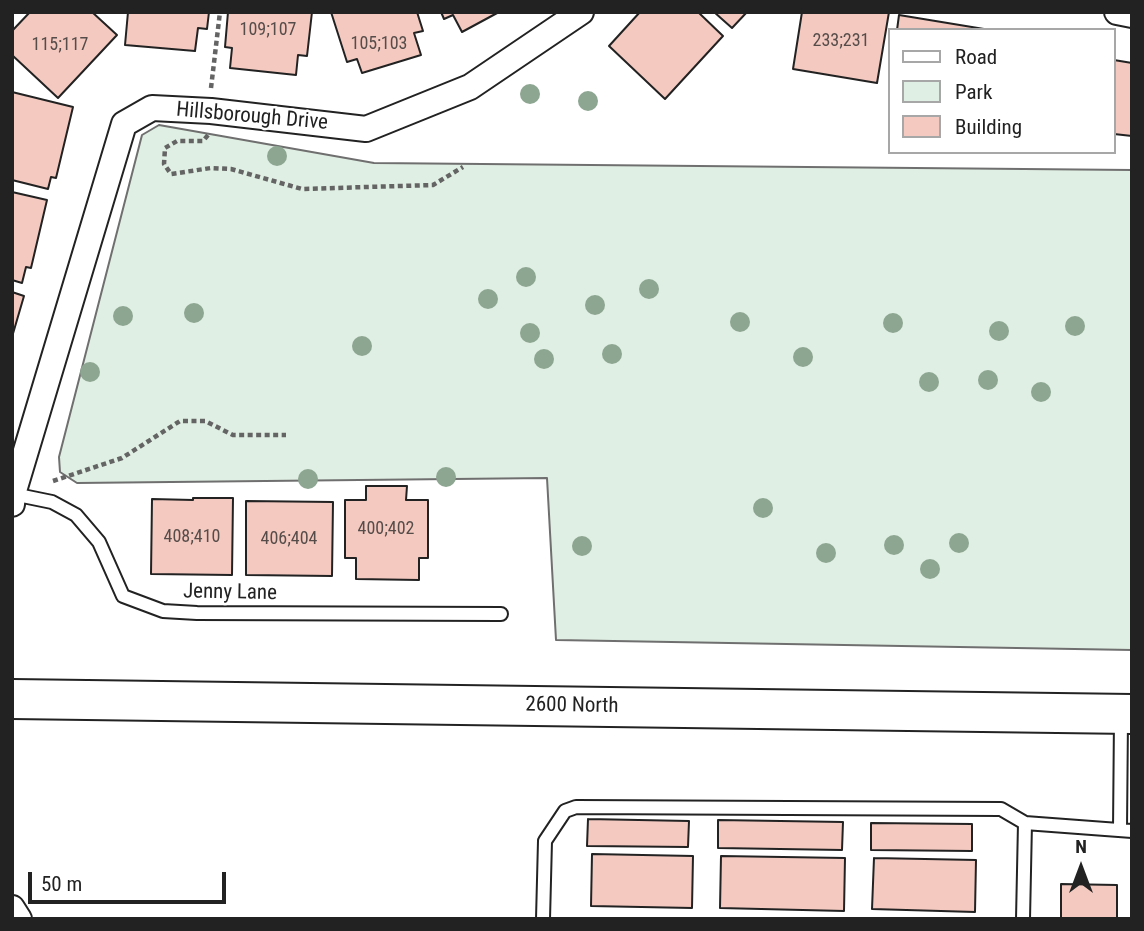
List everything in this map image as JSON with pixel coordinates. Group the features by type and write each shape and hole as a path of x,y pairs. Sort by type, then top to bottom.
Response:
{"main road":[{"name":"2600 North","path":"12,699 1126,714"}],"street":[{"name":"Hillsborough Drive","path":"13,499 124,124 152,108 211,111 366,129 470,87 581,12"},
{"path":"1117,12 1132,15"},
{"path":"12,908 19,919"}],"lane":[{"name":"Jenny Lane","path":"13,499 52,502 76,515 99,542 123,596 163,611 501,614"},
{"path":"543,919 545,841 565,811 576,807 1002,809 1025,823 1126,830 1126,714"},
{"path":"1023,919 1025,823"}],"path":[{"path":"220,12 208,136 203,141 177,141 164,148 164,164 171,174 211,168 231,169 302,188 433,185 463,167"},
{"path":"13,499 122,458 180,421 205,421 233,435 286,435"}],"green space":[{"path":"159,125 374,163 1132,170 1132,650 556,640 547,478 77,483 60,472 59,457 142,135"}],"building":[{"path":"30,12 92,12 117,35 58,98 12,55 12,31"},
{"path":"128,12 209,12 207,29 198,28 195,51 125,45"},
{"path":"228,12 312,12 307,56 298,55 296,75 230,68 232,48 225,47"},
{"path":"331,12 417,12 423,31 414,33 421,55 362,73 357,59 347,62"},
{"path":"441,12 499,12 462,32 453,15 444,19"},
{"path":"640,12 698,12 723,36 665,99 609,46"},
{"path":"714,12 747,12 732,28"},
{"path":"802,12 889,12 877,83 793,69"},
{"path":"899,15 978,28 897,28"},
{"path":"1116,60 1132,63 1132,136 1116,134"},
{"path":"12,92 73,107 56,178 51,177 48,189 12,180"},
{"path":"12,192 47,200 31,268 26,267 22,283 12,280"},
{"path":"12,292 24,296 12,337"},
{"path":"366,486 407,486 406,500 428,500 428,558 419,558 419,580 356,579 356,558 345,558 345,500 366,500"},
{"path":"233,498 232,575 151,574 152,499"},
{"path":"246,501 333,502 332,576 246,575"},
{"path":"588,819 689,821 688,847 587,846"},
{"path":"718,820 843,822 842,850 718,848"},
{"path":"871,823 972,824 972,851 871,850"},
{"path":"592,854 693,856 692,908 591,906"},
{"path":"721,856 845,858 844,911 720,908"},
{"path":"874,858 976,860 975,912 872,909"},
{"path":"1061,884 1117,885 1117,919 1061,919"}]}
